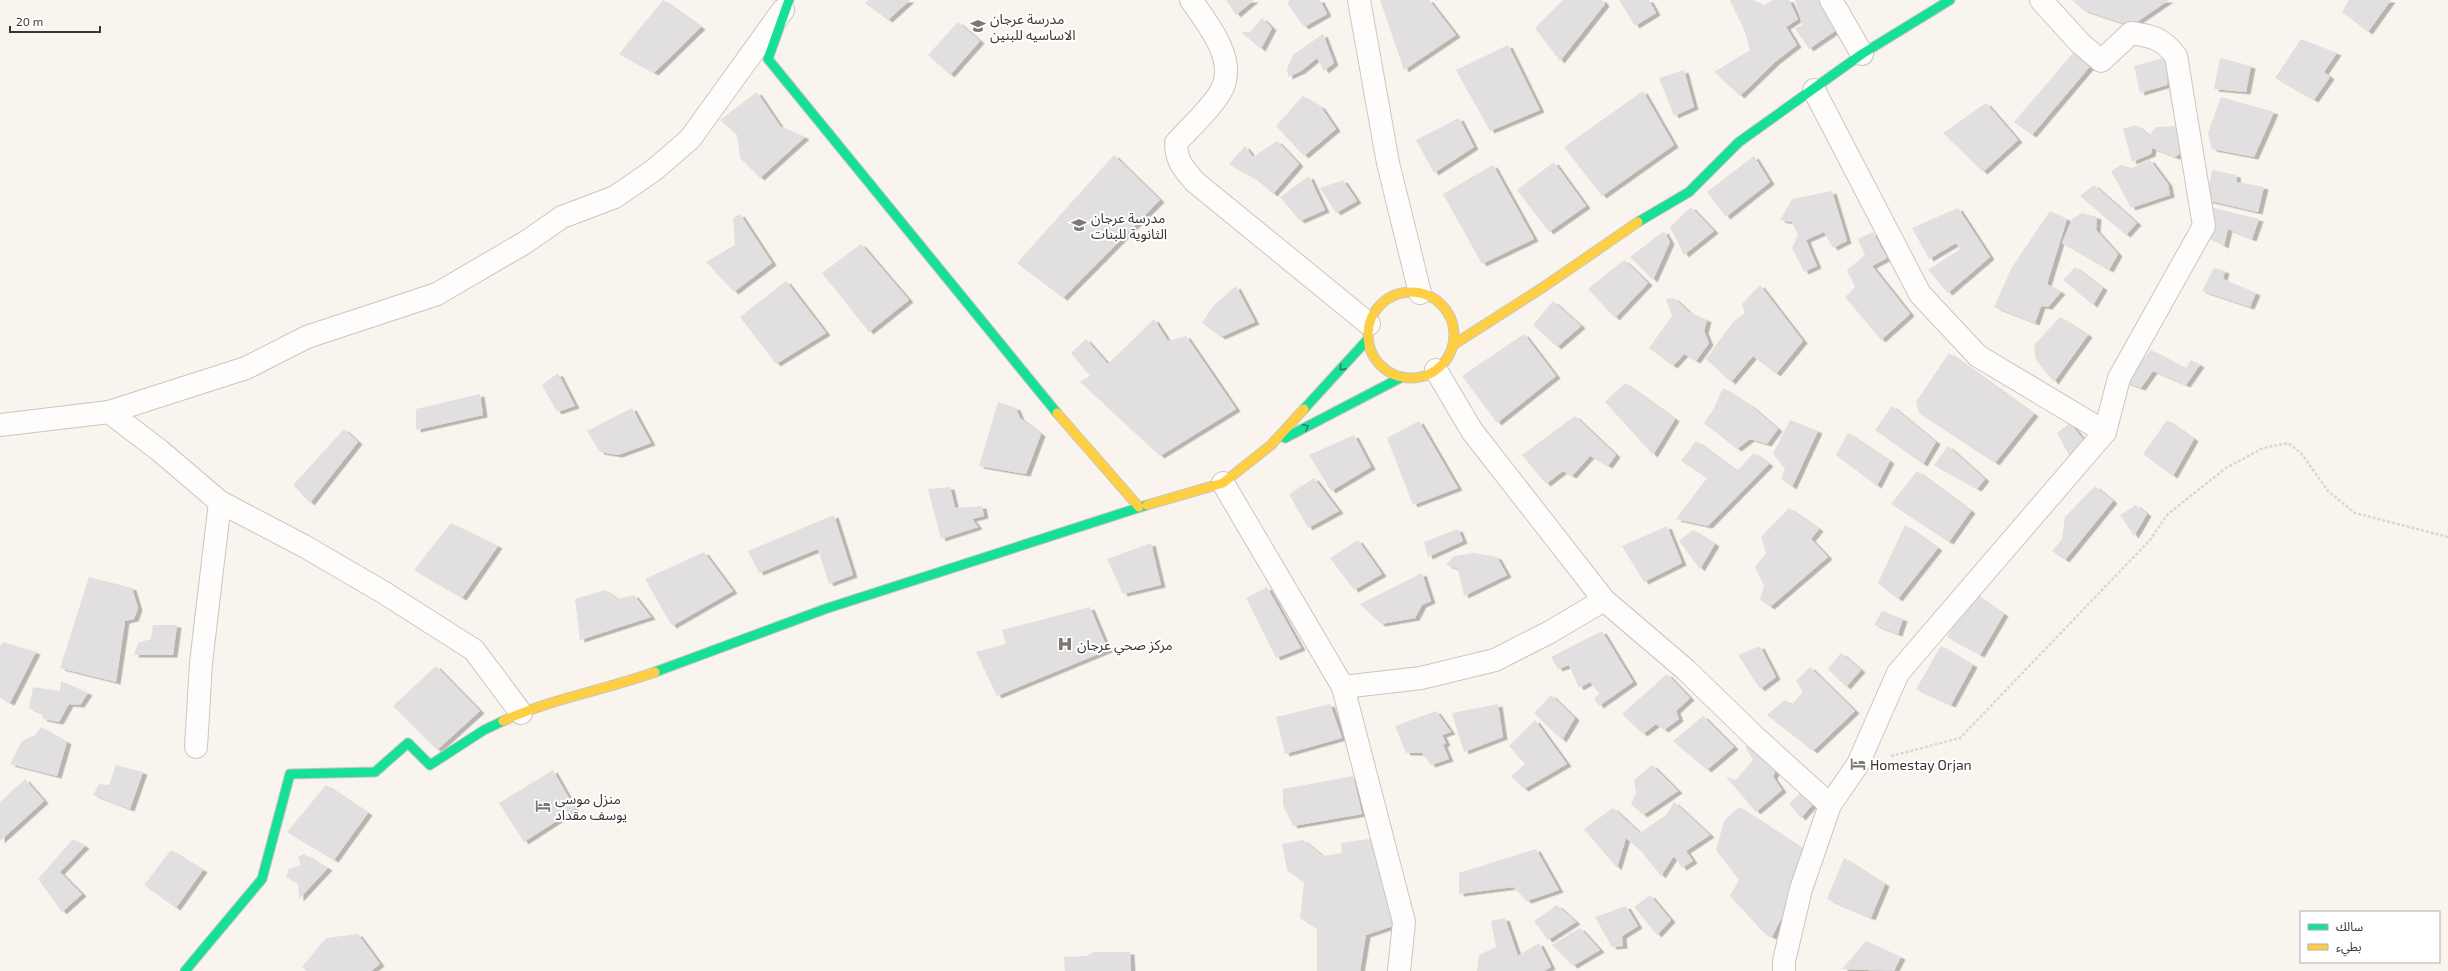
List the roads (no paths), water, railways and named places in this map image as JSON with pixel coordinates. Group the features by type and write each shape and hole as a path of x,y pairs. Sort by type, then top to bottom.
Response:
{"street":[{"path":"1191,0 1212,28 1225,61 1225,76 1222,89 1176,143 1176,156 1181,166 1195,182 1369,331 1373,356 1386,370 1402,377 1419,377 1436,370 1446,359 1453,345 1454,331 1451,318 1443,306 1432,297 1420,293 1404,293 1388,298 1376,309 1369,331 1271,445"},
{"path":"1359,0 1388,163 1420,293"},
{"path":"1831,0 1862,54"},
{"path":"1453,345 1545,286 1620,232 1689,192 1739,142 1814,90 1862,54 1950,0"},
{"path":"1784,971 1784,962 1801,889 1830,805 1858,764 1898,673 2105,432 2119,378 2204,226 2176,56 2168,46 2153,36 2130,33 2101,60 2080,43 2041,0"},
{"path":"0,425 109,412 246,368 307,337 437,294 526,242 562,217 615,197 654,170 690,139 788,3"},
{"path":"788,3 768,59 1054,410 1139,507"},
{"path":"1814,90 1920,294 1978,356 2105,432"},
{"path":"1436,370 1472,431 1604,600 1686,670 1755,737 1830,805"},
{"path":"185,971 262,879 290,774 375,772 408,742 430,765 484,730 521,713 617,686 825,609 1139,507 1223,483 1271,445 1402,377"},
{"path":"109,412 159,450 220,502 304,546 383,592 474,650 521,713"},
{"path":"1223,483 1343,687 1404,922 1399,971"},
{"path":"196,747 201,663 220,502"},
{"path":"1343,687 1421,678 1495,660 1550,632 1604,600"}],"place":[{"name":"مدرسة عرجان الاساسيه للبنين","path":"978,26"},
{"name":"مدرسة عرجان الثانوية للبنات","path":"1079,225"},
{"name":"مركز صحي عرجان","path":"1065,644"},
{"name":"Homestay Orjan","path":"1858,764"},
{"name":"منزل موسى يوسف مقداد","path":"543,806"}]}
